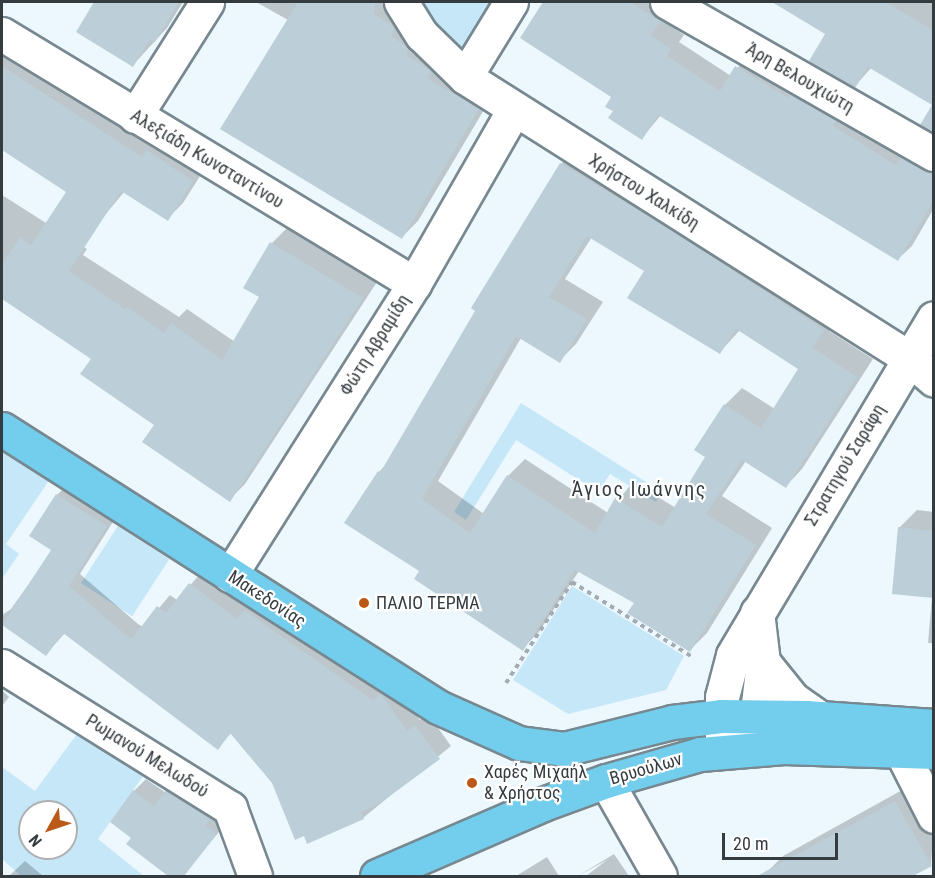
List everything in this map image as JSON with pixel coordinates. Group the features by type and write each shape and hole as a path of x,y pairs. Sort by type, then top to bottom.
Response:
{"main road":[{"name":"Μακεδονίας","path":"2,429 438,707 496,736 541,748"},
{"name":"Βρυούλων","path":"541,748 564,749 672,722 721,716 744,738 933,752"},
{"name":"Βρυούλων","path":"377,876 606,781 744,738 820,718 933,726"}],"street":[{"path":"135,116 207,2"},
{"name":"Χρήστου Χαλκίδη","path":"401,2 422,35 465,77 513,111 909,357 933,380"},
{"path":"465,77 511,2"},
{"name":"Άρη Βελουχιώτη","path":"668,2 933,154"},
{"name":"Αλεξιάδη Κωνσταντίνου","path":"2,34 414,284"},
{"name":"Φώτη Αβραμίδη","path":"230,575 414,284 513,111"},
{"name":"Στρατηγού Σαράφη","path":"721,716 733,655 933,318"},
{"path":"744,738 763,662 757,612"},
{"path":"763,662 788,694 820,718"},
{"name":"Ρωμανού Μελωδού","path":"2,666 230,808 255,876"},
{"path":"900,749 933,816"},
{"path":"606,781 660,876"}],"path":[{"path":"506,683 572,582 694,658"}],"shaded area":[{"path":"417,2 501,2 465,59 433,25"},
{"path":"521,403 662,492 656,502 610,474 598,492 516,440 466,520 454,512"},
{"path":"2,447 50,479 6,544 19,554 2,579"},
{"path":"118,526 169,559 132,616 81,583"},
{"path":"572,586 684,656 666,690 568,714 513,680"},
{"path":"83,726 149,768 98,839 144,876 21,876 2,859 2,767 35,791"}],"building":[{"path":"94,2 179,2 155,42 150,39 133,67 76,32"},
{"path":"298,2 375,2 374,14 394,27 392,36 409,49 406,55 432,71 427,78 479,109 402,239 220,129"},
{"path":"543,2 630,2 660,21 651,35 671,49 667,56 720,91 735,66 788,98 790,94 836,120 833,126 896,165 901,157 933,173 933,202 898,261 658,115 642,140 608,118 613,111 605,107 611,97 520,38"},
{"path":"772,2 885,2 933,30 933,132 920,125 932,105 868,67 855,88 809,61 825,34"},
{"path":"2,66 142,157 146,150 193,181 168,221 121,191 69,271 125,309 127,307 164,333 171,323 222,360 259,297 243,288 270,242 363,298 230,502 142,442 154,425 80,374 91,359 2,299 2,265 20,237 31,245 66,192 2,150"},
{"path":"560,163 670,229 824,330 813,348 857,377 786,488 742,460 706,514 756,545 690,652 627,613 634,603 575,570 523,651 414,579 419,571 344,523 378,471 380,473 475,311 471,308","holes":["587,236 644,271 627,298 720,354 736,329 798,369 761,428 724,404 694,450 705,457 662,527 615,498 595,533 507,475 470,533 422,499 516,336 560,363 587,319 549,297"]},
{"path":"56,494 107,526 69,586 126,635 132,639 157,606 166,613 189,583 237,619 244,610 373,700 381,694 407,731 415,725 440,759 379,804 361,812 364,819 307,844 304,836 295,840 272,783 230,733 218,750 63,633 46,656 2,625 51,550 29,536"},
{"path":"898,527 933,531 933,598 892,594"},
{"path":"133,790 154,806 166,790 211,818 205,826 217,834 184,876 168,876 126,844 131,838 110,822"},
{"path":"895,801 932,866 913,876 757,876"}],"place":[{"name":"ΠΑΛΙΟ ΤΕΡΜΑ","path":"364,603"},
{"name":"Χαρές Μιχαήλ & Χρήστος","path":"472,783"}],"district":[{"name":"Άγιος Ιωάννης","path":"639,489"}]}
